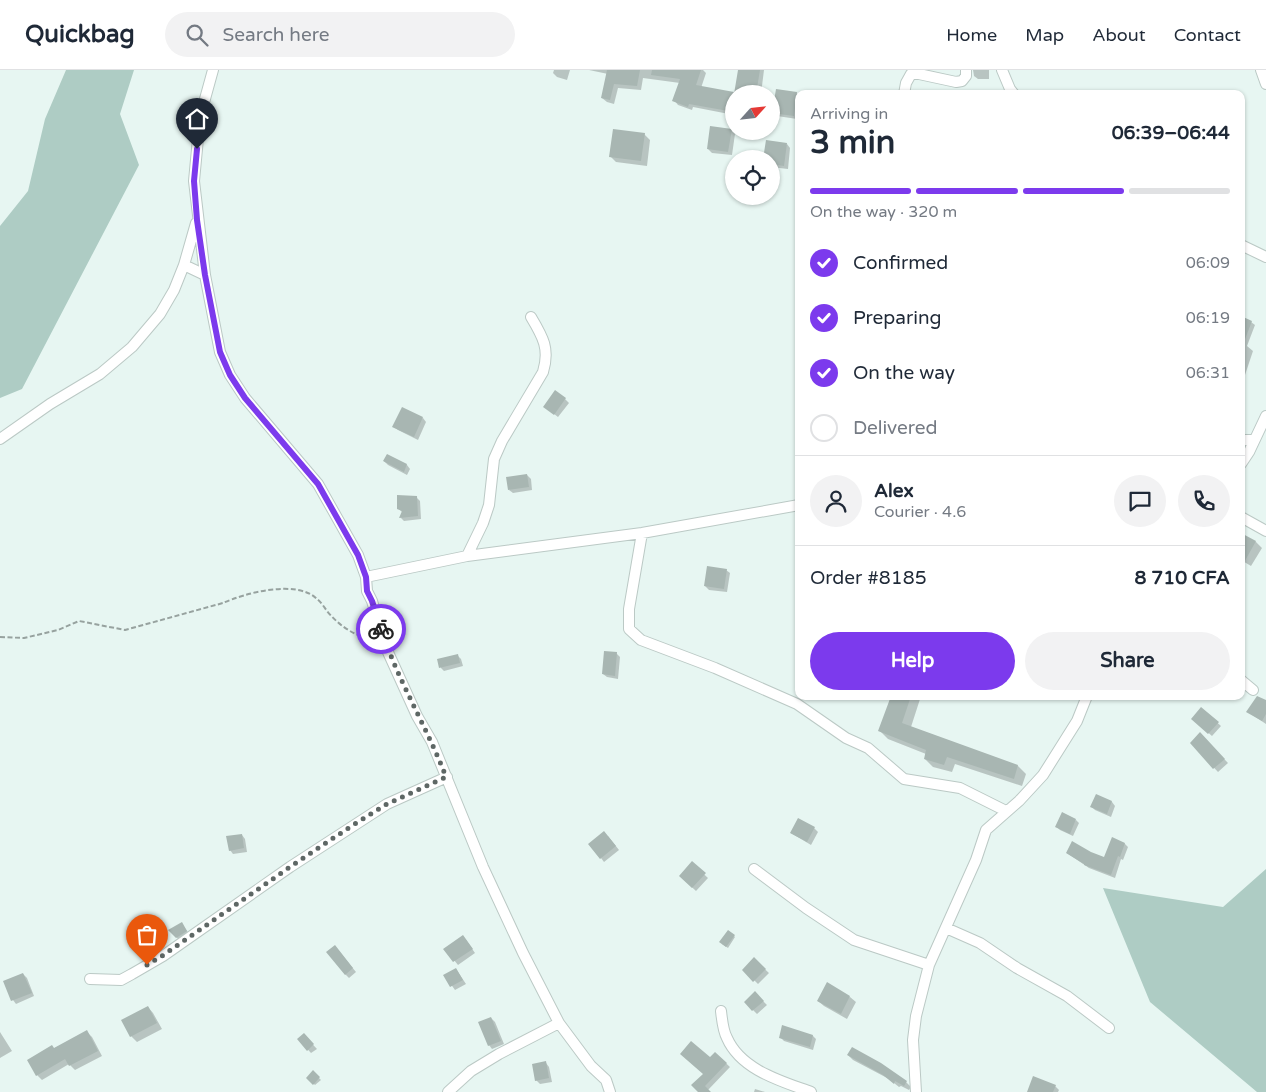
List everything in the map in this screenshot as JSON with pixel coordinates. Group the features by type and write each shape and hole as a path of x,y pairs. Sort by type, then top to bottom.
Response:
{"street":[{"path":"213,70 200,117 194,181 197,220 205,275 220,352 230,375 245,398 318,484 358,555 366,577 367,591 372,601 387,650 432,742 503,911 559,1023 591,1066 606,1080 610,1092"},
{"path":"905,90 906,83 912,74 956,82 962,81 966,76 966,70"},
{"path":"1002,70 1011,90"},
{"path":"1261,70 1266,84"},
{"path":"0,438 50,404 100,374 132,347 160,314 174,290 184,265 197,220"},
{"path":"1245,248 1266,257"},
{"path":"184,265 205,275"},
{"path":"468,556 489,505 494,458 543,372 547,360 547,349 531,317"},
{"path":"1245,457 1266,416"},
{"path":"1245,440 1254,440"},
{"path":"366,577 468,556 642,533 795,506"},
{"path":"1245,519 1266,531"},
{"path":"642,533 629,609 629,629 641,640 715,668 797,704 846,738 868,748 904,779 960,788 1006,811"},
{"path":"1245,683 1253,690"},
{"path":"916,1092 913,1040 916,1016 929,965 976,860 986,830 1032,788 1043,775 1077,721 1085,700"},
{"path":"90,979 121,980 132,974 162,956 290,867 378,809 446,777"},
{"path":"754,870 854,940 929,965"},
{"path":"946,928 980,942 1017,968 1067,996 1109,1028"},
{"path":"721,1011 726,1038 745,1062 775,1079 811,1092"},
{"path":"448,1092 471,1072 499,1054 559,1023"}],"path":[{"path":"0,638 24,638 58,630 79,621 126,630 223,603 238,596 275,589 298,589 308,592 317,598 339,624 360,636 380,626"}],"green space":[{"path":"66,70 134,70 120,114 139,165 22,389 0,398 0,226 28,191 45,119"},
{"path":"1266,869 1266,1092 1257,1092 1150,1002 1103,888 1223,907"}],"building":[{"path":"607,70 640,70 637,86 614,84 610,100 601,98"},
{"path":"652,70 701,70 696,85 725,90 725,110 689,104 688,107 672,101 680,79 651,75"},
{"path":"738,70 760,70 758,85 736,85"},
{"path":"780,90 795,92 794,116 780,114"},
{"path":"710,126 725,128 725,140 730,140 728,150 725,152 707,149"},
{"path":"613,129 645,133 641,161 609,157"},
{"path":"766,140 787,143 784,166 780,165 780,150 764,150"},
{"path":"1245,318 1252,321 1245,339"},
{"path":"555,390 566,398 554,415 543,407"},
{"path":"402,407 423,417 414,437 392,427"},
{"path":"387,454 407,464 404,472 383,461"},
{"path":"527,474 529,487 508,490 506,477"},
{"path":"397,495 417,496 418,516 399,518 402,511 397,509"},
{"path":"1245,535 1256,541 1245,561"},
{"path":"707,566 727,569 724,589 704,586"},
{"path":"604,651 617,652 615,676 602,674"},
{"path":"458,654 460,663 439,668 437,659"},
{"path":"1257,696 1266,700 1266,714 1262,721 1246,712"},
{"path":"890,700 910,700 902,723 1018,765 1014,779 947,757 944,765 924,759 926,750 878,731"},
{"path":"1201,707 1219,722 1208,734 1191,719"},
{"path":"1200,732 1225,759 1213,769 1190,743"},
{"path":"1096,794 1112,801 1107,814 1090,807"},
{"path":"1062,812 1076,819 1070,834 1055,827"},
{"path":"798,818 815,827 807,842 790,833"},
{"path":"604,831 616,846 600,859 588,844"},
{"path":"242,834 244,848 229,851 226,836"},
{"path":"1112,837 1125,843 1111,875 1084,865 1066,853 1072,841 1104,857"},
{"path":"692,861 706,873 692,888 679,876"},
{"path":"182,922 187,931 176,938 168,930"},
{"path":"728,930 735,935 726,947 719,942"},
{"path":"463,935 473,949 453,962 443,949"},
{"path":"335,945 353,968 345,975 326,952"},
{"path":"754,957 766,969 753,982 742,970"},
{"path":"456,968 463,980 450,987 443,975"},
{"path":"23,973 32,993 11,1001 3,981"},
{"path":"827,982 850,996 841,1014 817,1001"},
{"path":"755,991 764,1001 752,1011 744,1002"},
{"path":"148,1006 157,1023 130,1037 121,1020"},
{"path":"491,1017 501,1041 488,1046 478,1022"},
{"path":"782,1025 813,1035 810,1047 779,1038"},
{"path":"87,1030 98,1051 69,1066 65,1059 36,1076 27,1060 52,1045 54,1048"},
{"path":"304,1033 314,1044 307,1051 297,1039"},
{"path":"691,1041 710,1057 715,1052 727,1063 705,1086 711,1092 698,1092 691,1085 703,1074 680,1054"},
{"path":"852,1047 881,1063 907,1081 904,1086 895,1081 894,1084 883,1075 847,1055"},
{"path":"546,1061 549,1078 535,1081 532,1064"},
{"path":"313,1070 320,1077 313,1085 306,1078"},
{"path":"1033,1076 1056,1085 1053,1092 1027,1092"}],"way so far":[{"path":"147,965 353,825 387,804 446,777 432,742 417,716 387,650 381,629"}],"route":[{"path":"197,149 194,181 197,220 210,305 220,352 230,375 245,398 318,484 358,555 366,577 367,591 381,629"}]}
